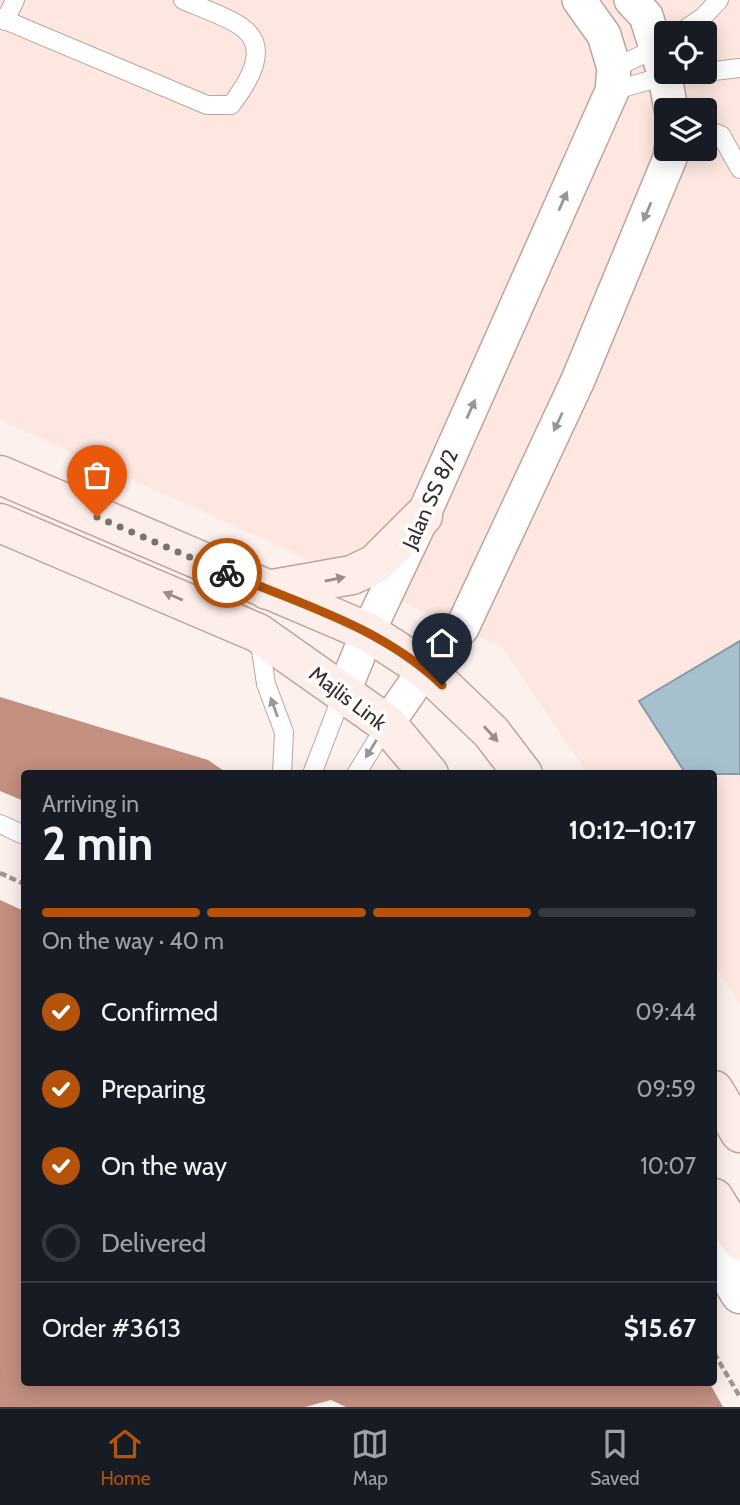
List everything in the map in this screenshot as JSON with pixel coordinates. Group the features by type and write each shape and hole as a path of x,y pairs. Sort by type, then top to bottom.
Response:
{"main road":[{"path":"0,475 368,632 425,669 491,732 520,770"},
{"path":"267,590 352,575 374,564 423,516"},
{"path":"0,523 258,633"},
{"name":"Majlis Link","path":"258,633 387,724 426,770"},
{"path":"717,1095 740,1133"},
{"path":"717,1203 740,1241"}],"street":[{"path":"579,0 604,35 613,80"},
{"path":"631,0 654,29"},
{"name":"Jalan SS 8/2","path":"343,694 613,80"},
{"path":"387,724 425,669 462,628 578,380 669,161"},
{"path":"717,1256 740,1294"}],"lane":[{"path":"15,0 3,20 207,105 231,105 244,88 255,64 256,43 243,28 183,0"},
{"path":"699,21 719,0"},
{"path":"613,80 654,57"},
{"path":"613,80 654,57"},
{"path":"717,71 740,68"},
{"path":"717,134 721,135 740,169"},
{"path":"258,633 266,684 284,732 282,770"},
{"path":"314,770 343,694"},
{"path":"358,770 387,724"},
{"path":"0,822 21,825"},
{"path":"0,822 21,833"}],"path":[{"path":"0,873 21,883"},
{"path":"717,1358 740,1397"}],"shaded area":[{"path":"0,0 740,0 740,1004 717,970 717,770 585,770 502,647 0,420"},
{"path":"0,697 208,760 223,770 21,770 21,800 0,791"},
{"path":"0,900 21,910 21,1386 711,1386 723,1407 346,1407 331,1400 305,1407 0,1407"}],"building":[{"path":"740,641 740,774 717,774 717,770 683,770 639,701"}],"way so far":[{"path":"97,517 227,573"}],"route":[{"path":"227,573 368,632 425,669 442,685"}]}
